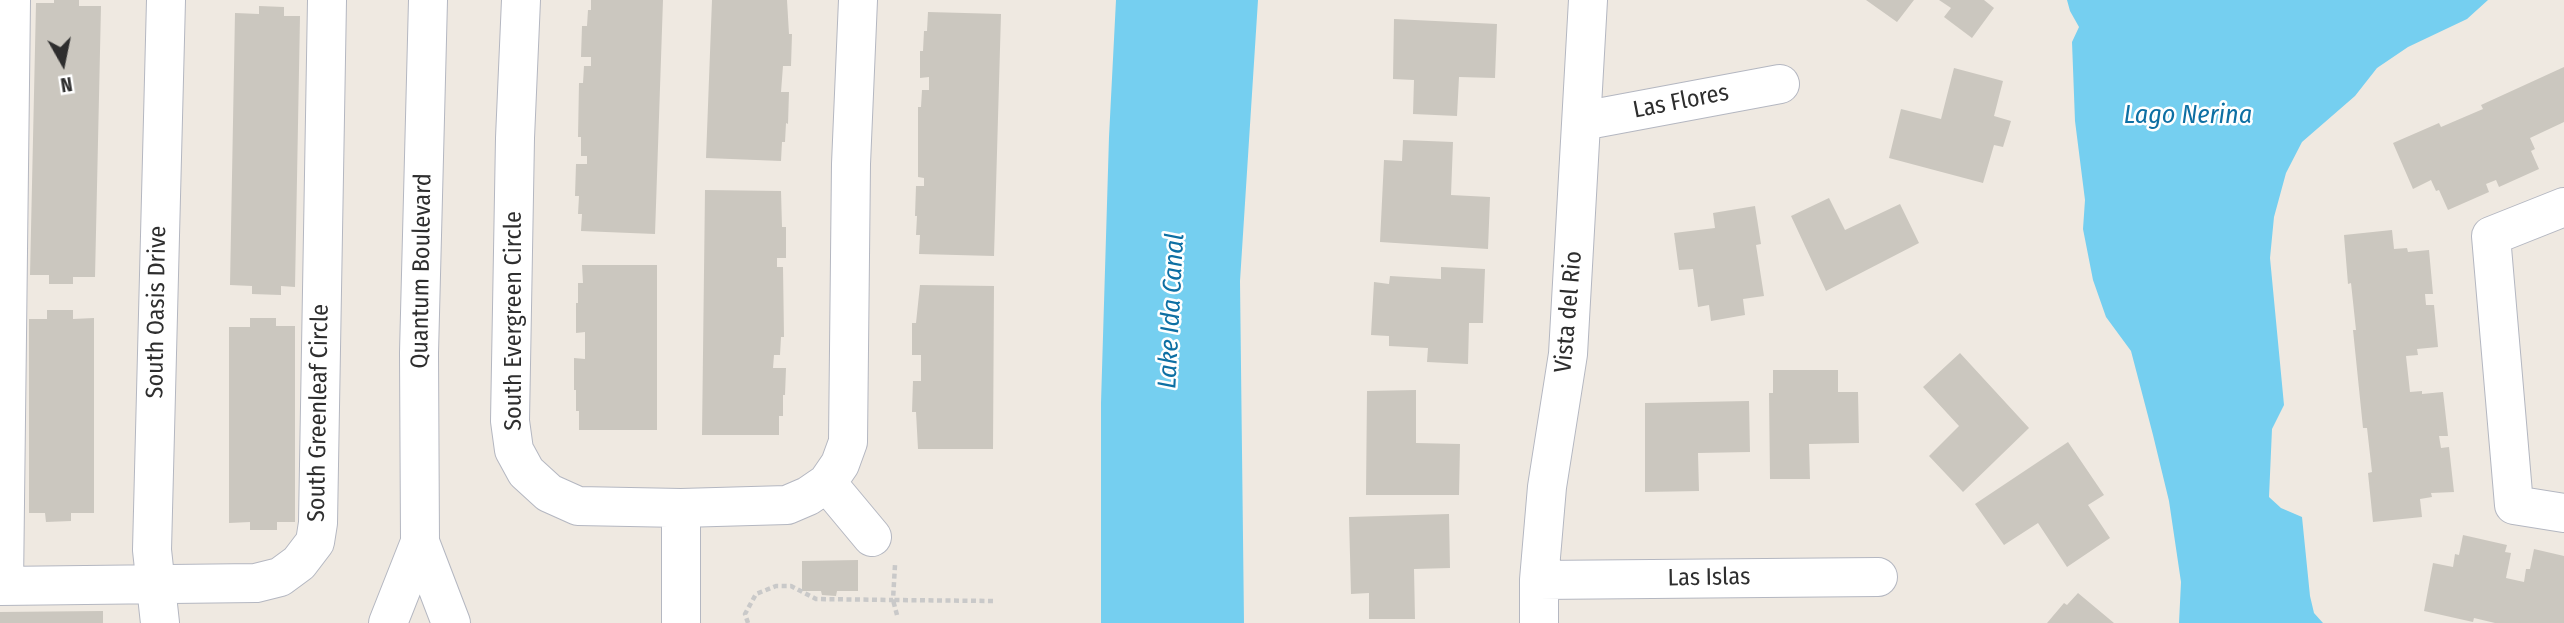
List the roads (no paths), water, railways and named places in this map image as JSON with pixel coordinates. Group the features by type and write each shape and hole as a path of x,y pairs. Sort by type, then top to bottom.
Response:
{"street":[{"name":"South Greenleaf Circle","path":"12,0 2,586 256,583 280,577 299,563 315,542 318,523 327,0"},
{"name":"South Oasis Drive","path":"160,623 152,550 166,0"},
{"name":"Quantum Boulevard","path":"428,0 420,339 420,542 451,623"},
{"name":"South Evergreen Circle","path":"521,0 515,138 510,421 514,450 526,472 549,493 578,506 681,508 788,505 827,483 840,464 848,442 851,164 858,0"},
{"name":"Vista del Rio","path":"1539,623 1539,580 1547,487 1568,354 1588,0"},
{"name":"Las Flores","path":"1582,121 1780,84"},
{"path":"2564,207 2491,236 2514,505 2564,513"},
{"path":"827,483 884,548"},
{"path":"681,508 681,623"},
{"name":"Quantum Boulevard","path":"388,623 420,542"},
{"name":"Las Islas","path":"1539,580 1878,577"},
{"path":"416,623 422,623"}],"water":[{"name":"Lake Ida Canal","path":"1116,0 1258,0 1240,281 1244,623 1101,623 1101,403"},
{"name":"Lago Nerina","path":"2067,0 2488,0 2467,19 2408,47 2377,68 2355,96 2302,142 2286,173 2274,217 2270,258 2284,405 2272,429 2269,497 2281,508 2302,517 2310,596 2314,613 2323,623 2179,623 2181,582 2169,501 2153,435 2131,351 2106,317 2093,280 2083,229 2085,200 2075,121 2072,42 2079,27"}]}
